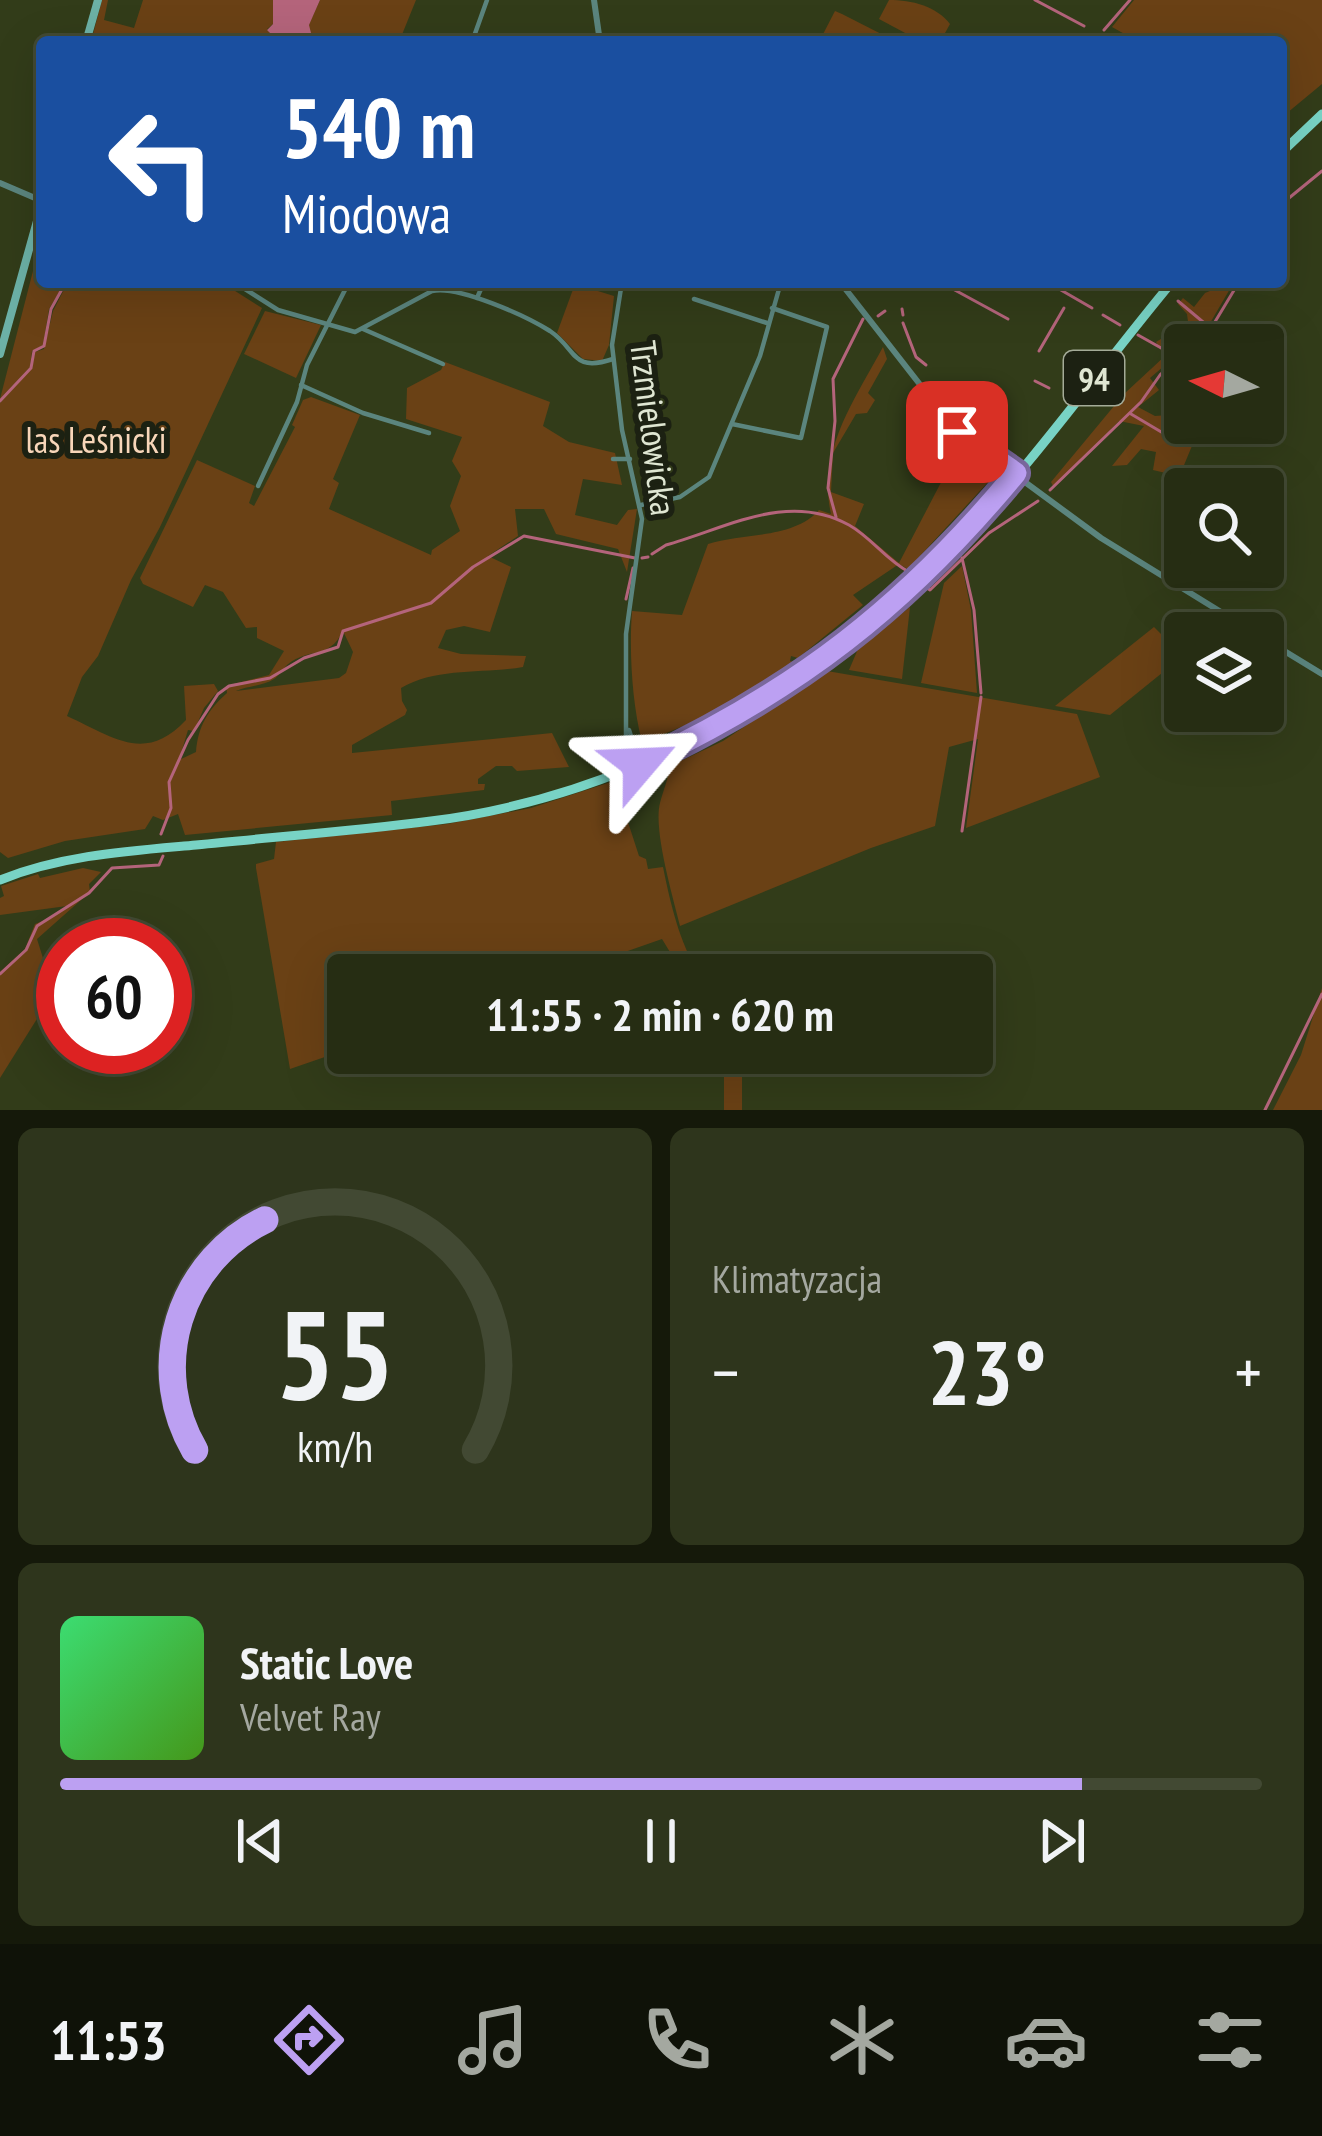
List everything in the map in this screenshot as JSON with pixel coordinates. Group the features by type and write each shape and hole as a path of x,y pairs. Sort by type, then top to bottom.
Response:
{"main road":[{"path":"88,36 98,0"},
{"path":"1287,147 1322,114"},
{"path":"0,354 36,224"},
{"name":"94","path":"0,880 87,856 436,820 527,802 626,770 736,716 824,661 934,566 1167,288"}],"street":[{"path":"475,36 487,0"},
{"path":"594,0 599,36"},
{"path":"0,183 36,199"},
{"path":"243,288 278,310 350,331 363,329 438,289 477,298 550,331 583,362 614,359"},
{"path":"259,486 346,288"},
{"path":"477,298 481,288"},
{"name":"Trzmielowicka","path":"621,288 614,359 641,505 638,564 626,634 626,770"},
{"path":"767,323 779,288"},
{"path":"845,288 943,418 1101,538 1221,612"},
{"path":"641,505 680,497 709,478 771,327 694,299"},
{"path":"732,424 802,438 827,327 772,308"},
{"path":"363,329 443,364"},
{"path":"302,385 429,434"},
{"path":"613,459 630,459"},
{"path":"1284,651 1322,674"},
{"name":"Trzmielowicka","path":"627,724 640,764"}],"green space":[{"path":"102,0 108,0 104,20 134,28 143,0 273,0 269,36 93,36"},
{"path":"320,0 416,0 401,36 310,36 308,26"},
{"path":"889,0 906,1 923,5 950,24 943,36 911,36 879,19"},
{"path":"1134,0 1322,0 1322,84 1287,113 1287,36 1128,36 1112,27"},
{"path":"835,11 885,36 822,36"},
{"name":"las Leśnicki","path":"36,259 36,288 61,288 49,309 43,345 32,351 30,367 0,399"},
{"path":"65,288 230,288 262,308 67,716 128,742 157,741 186,720 184,686 214,684 218,691 194,731 188,730 179,760 196,752 202,726 227,693 226,686 269,675 284,651 257,638 257,627 246,628 223,592 205,585 193,607 143,584 140,578 197,460 255,486 249,503 254,506 295,427 303,400 311,397 360,415 333,479 339,483 329,509 431,555 460,531 450,506 461,476 452,461 462,437 406,419 407,388 441,370 445,362 550,402 543,426 569,442 615,453 622,485 583,479 575,515 617,525 628,510 637,509 627,572 618,549 556,534 544,509 515,509 518,536 488,556 511,567 490,632 464,626 446,630 438,648 461,654 526,656 523,667 415,681 401,688 405,715 352,745 352,753 552,733 569,767 517,771 512,766 496,766 478,779 478,784 485,784 484,790 391,801 392,815 185,835 178,814 163,820 153,816 145,829 65,841 8,858 0,852 0,403 32,368 35,352 44,349 53,311","holes":["343,631 353,652 346,673 339,678 236,691 274,679 295,659 331,646"]},
{"path":"574,288 614,296 609,345 602,361 583,359 557,333"},
{"path":"1230,288 1210,324 1188,324 1178,304 1183,298 1194,307 1205,293"},
{"path":"265,311 321,325 296,378 244,354"},
{"path":"883,347 887,359 868,393 875,400 867,413 856,414 833,453 831,492 864,504 855,526 899,563 961,444 979,456 992,475 989,481 908,569 899,564 853,595 863,605 798,658 791,656 790,661 799,664 722,708 642,742 632,677 632,611 682,615 708,544 782,531 819,510 831,514 829,469 834,448"},
{"path":"1164,357 1164,366 1150,378 1159,390 1138,407 1164,415 1164,444 1193,444 1183,468 1153,470 1156,452 1141,449 1127,465 1112,466 1144,426 1119,421 1053,486 1051,482 1124,394"},
{"path":"962,566 971,610 977,693 921,683 944,583"},
{"path":"910,607 902,679 849,670 858,649"},
{"path":"1154,627 1164,637 1164,671 1110,715 1055,706"},
{"path":"827,671 1077,714 1100,777 966,828 978,739 949,747 935,826 680,926 659,830 670,766 723,741"},
{"path":"611,782 629,807 626,816 639,856 646,859 648,869 663,867 688,954 671,954 662,939 619,954 327,954 327,1056 290,1069 256,868 274,859 276,842 447,824 531,808"},
{"path":"83,868 101,872 89,884 90,892 61,918 50,918 67,906 0,915 1,886 38,874 40,878"},
{"path":"35,924 36,1020 0,1078 0,972 25,949"},
{"path":"1322,988 1322,1110 1273,1110 1301,1055"},
{"path":"724,1074 742,1074 742,1110 724,1110"}],"shaded area":[{"path":"273,0 320,0 309,25 312,36 269,36 267,30 273,24"}],"waterway":[{"path":"1035,0 1084,26"},
{"path":"1104,30 1130,0"},
{"path":"1287,203 1322,171"},
{"path":"0,401 31,368 34,351 44,346 51,309 63,288"},
{"path":"951,288 1008,319"},
{"path":"1057,288 1092,308"},
{"path":"1214,324 1235,288"},
{"path":"1178,301 1205,324"},
{"path":"1039,351 1064,308"},
{"path":"902,309 903,315"},
{"path":"878,316 885,311"},
{"path":"1103,315 1120,325"},
{"path":"836,517 828,488 835,421 833,379 863,319"},
{"path":"903,323 916,357 926,365"},
{"path":"1138,335 1164,350"},
{"path":"1050,490 1141,402 1164,371"},
{"path":"1035,381 1049,388"},
{"path":"1131,414 1163,433"},
{"path":"924,586 930,590 989,533 1038,501"},
{"path":"652,554 735,522 803,511 849,525 909,572"},
{"path":"161,834 171,808 169,782 188,740 218,694 229,686 270,678 304,658 338,647 343,631 431,603 473,567 524,536 635,558"},
{"path":"642,558 648,557"},
{"path":"962,558 974,610 981,693"},
{"path":"626,599 633,568"},
{"path":"962,831 981,697"},
{"path":"0,974 26,950 37,926 89,893 112,868 159,865 163,856"},
{"path":"1265,1110 1322,994"}],"route":[{"path":"640,764 736,716 824,661 874,622 956,544 1016,473 957,432"}]}
